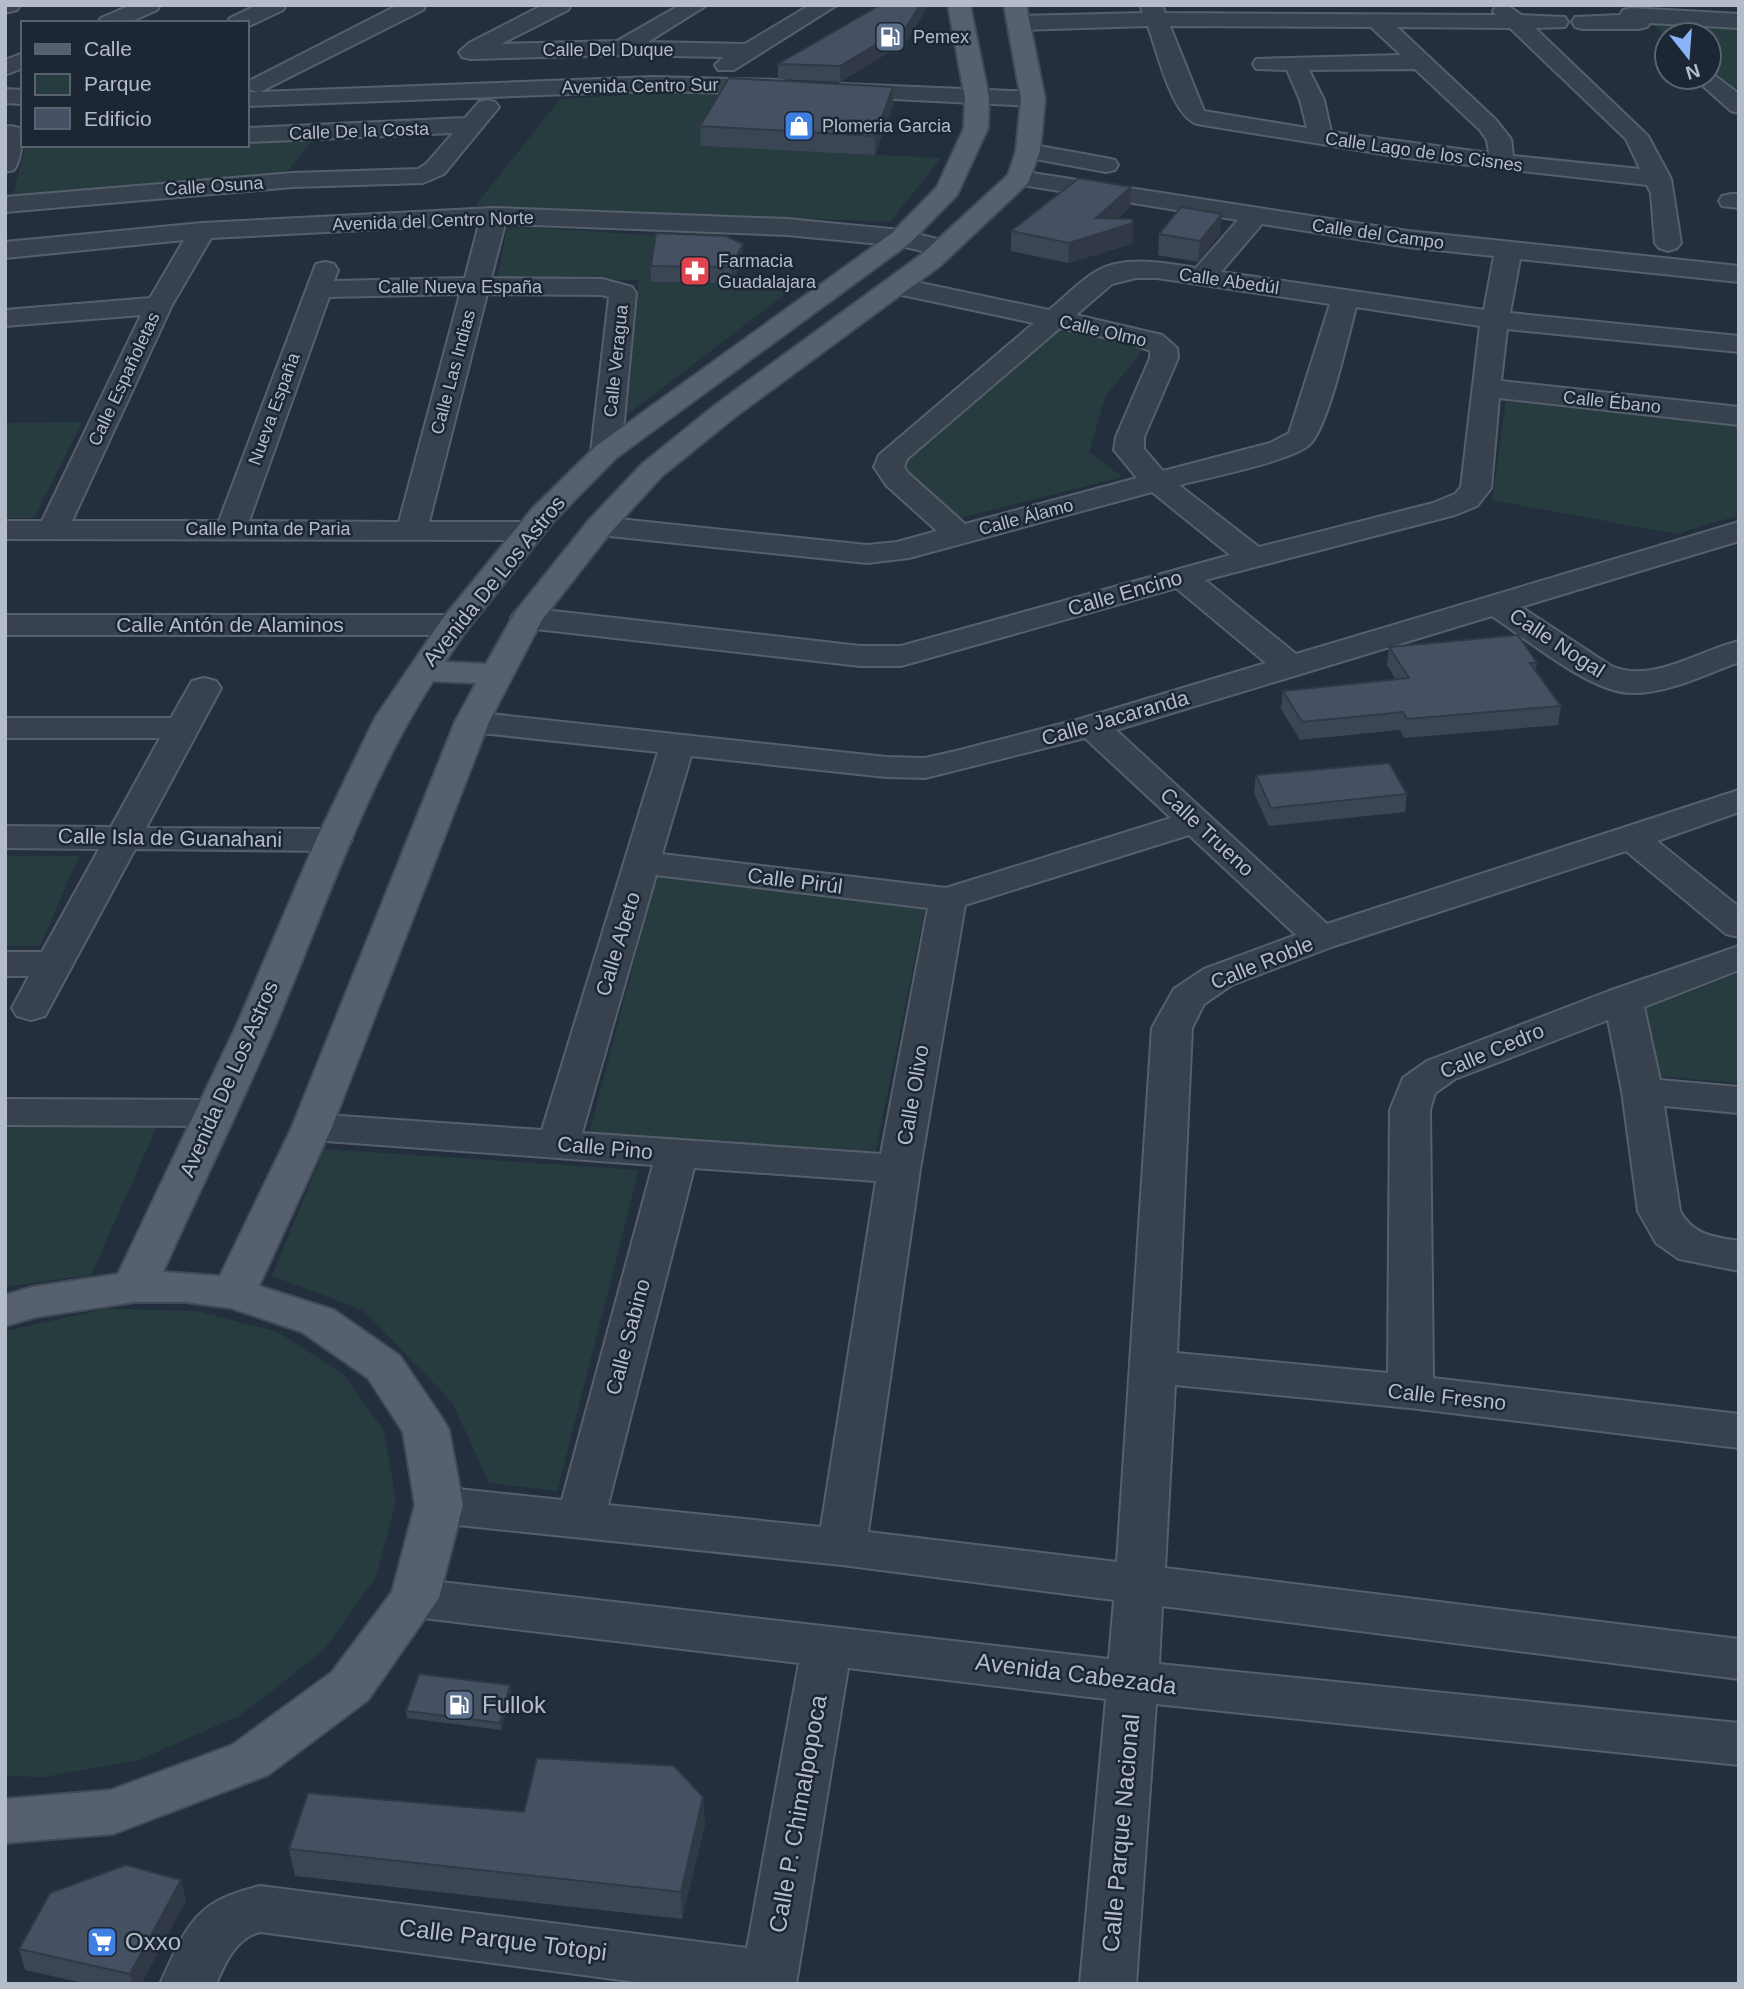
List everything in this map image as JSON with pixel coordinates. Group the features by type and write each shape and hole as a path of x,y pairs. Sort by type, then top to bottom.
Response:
{"main road":[{"name":"Avenida De Los Astros","path":"134,1287 215,1113 334,840 392,719 454,625 542,515 606,452 901,238 948,190 975,133 977,98 958,5"},
{"path":"234,1293 312,1127 472,722 527,618 600,526 652,470 724,411 897,286 944,248 1024,165 1032,99 1017,14"},
{"path":"422,670 496,675"},
{"path":"5,1311 32,1302 134,1287 185,1287 234,1293 318,1321 384,1367 426,1430 439,1505 415,1598 350,1686 250,1760 113,1812 5,1821"}],"street":[{"path":"113,21 149,5"},
{"path":"243,21 275,5"},
{"path":"253,92 415,5"},
{"name":"Calle Del Duque","path":"450,62 561,5"},
{"path":"621,48 696,5"},
{"path":"726,65 826,5"},
{"path":"1017,14 1154,12 1377,20 1506,13 1557,22"},
{"name":"Calle Lago de los Cisnes","path":"1154,12 1192,112 1205,119 1502,163 1659,179"},
{"path":"1506,13 1636,136 1659,179 1668,243"},
{"path":"1583,22 1630,14 1739,21"},
{"path":"1630,14 1653,34"},
{"path":"1377,20 1488,125 1499,139 1502,163"},
{"name":"Calle Del Duque","path":"470,52 621,48 747,51"},
{"path":"5,68 21,61"},
{"path":"1264,64 1421,62"},
{"path":"1295,64 1312,100 1321,138"},
{"name":"Avenida Centro Sur","path":"253,92 653,84 1032,99"},
{"path":"1720,91 1739,107"},
{"path":"471,125 486,107"},
{"name":"Calle De la Costa","path":"248,135 471,125"},
{"name":"Calle Osuna","path":"5,205 293,180 423,176 435,169 471,125"},
{"path":"293,180 334,132"},
{"path":"5,165 13,133"},
{"path":"1024,165 1124,169"},
{"name":"Calle del Campo","path":"1024,165 1256,215 1507,252 1605,250 1668,243 1723,261"},
{"name":"Calle del Campo","path":"1179,179 1605,250 1723,261"},
{"path":"1203,276 1256,215"},
{"name":"Avenida del Centro Norte","path":"5,250 202,231 494,216 765,226 901,238 944,248"},
{"name":"Calle Las Indias","path":"412,529 494,216"},
{"name":"Calle Españoletas","path":"53,530 159,305 202,231"},
{"name":"Calle Encino","path":"527,618 860,656 901,656 939,648 1181,577 1444,509 1466,500 1476,488 1485,388 1495,320 1506,280 1507,252"},
{"name":"Calle Abedúl","path":"960,534 897,479 889,467 894,455 1103,278 1113,273 1140,269 1203,276 1495,320 1739,344"},
{"name":"Calle Nueva España","path":"321,279 476,286 602,287"},
{"name":"Nueva España","path":"231,529 321,279"},
{"name":"Calle Olmo","path":"897,286 1133,335 1163,348 1164,358 1130,437 1129,450 1157,482 1253,558"},
{"name":"Calle Veragua","path":"602,287 623,293 624,300 606,452"},
{"name":"Calle Álamo","path":"600,526 867,554 898,551 1280,449 1299,439 1307,427 1345,298"},
{"path":"5,318 159,305"},
{"name":"Calle Ébano","path":"1485,388 1739,416"},
{"name":"Calle Punta de Paria","path":"5,530 530,531"},
{"name":"Calle Jacaranda","path":"472,722 677,745 925,768 1092,726 1739,531"},
{"path":"1181,577 1290,666"},
{"name":"Calle Nogal","path":"1496,604 1599,673 1617,681 1634,683 1653,679 1739,651"},
{"name":"Calle Antón de Alaminos","path":"5,625 454,625"},
{"path":"31,1008 52,964 204,688"},
{"name":"Calle Trueno","path":"1092,726 1321,938"},
{"path":"5,728 182,727"},
{"name":"Calle Abeto","path":"558,1144 677,745"},
{"name":"Calle Roble","path":"1141,1584 1156,1367 1172,1028 1188,997 1218,977 1321,938 1631,838 1739,800"},
{"path":"948,899 1195,822"},
{"name":"Calle Isla de Guanahani","path":"5,837 334,840"},
{"path":"1631,838 1739,926"},
{"name":"Calle Pirúl","path":"643,863 948,899"},
{"name":"Calle Olivo","path":"842,1547 899,1169 948,899"},
{"name":"Calle Cedro","path":"1410,1392 1410,1110 1417,1087 1441,1070 1739,957"},
{"path":"5,964 52,964"},
{"path":"1623,999 1642,1091 1658,1211 1671,1233 1694,1249 1739,1256"},
{"path":"1642,1091 1739,1100"},
{"path":"5,1112 215,1113"},
{"name":"Calle Pino","path":"312,1127 899,1169"},
{"name":"Calle Sabino","path":"580,1520 677,1154"},
{"name":"Calle Fresno","path":"1156,1367 1410,1392 1739,1431"},
{"path":"439,1505 842,1547 1739,1659"},
{"name":"Calle Parque Nacional","path":"1108,1984 1141,1584"},
{"name":"Avenida Cabezada","path":"415,1598 1134,1682 1739,1744"},
{"name":"Calle P. Chimalpopoca","path":"769,1979 827,1645"},
{"name":"Calle Parque Totopi","path":"188,1984 216,1930 237,1915 260,1909 769,1979"}],"green space":[{"path":"1643,17 1698,21 1653,21 1653,25"},
{"path":"1723,23 1739,24 1739,98 1723,84"},
{"path":"675,92 731,95 702,146 941,158 890,222 475,206 560,99"},
{"path":"248,141 312,141 283,176 12,200 25,147 248,147"},
{"path":"531,227 659,236 652,282 800,283 624,417 639,280 497,280 507,228"},
{"path":"1057,330 1146,346 1105,397 1089,452 1122,477 956,519 896,468"},
{"path":"1506,401 1739,426 1739,515 1676,534 1492,500"},
{"path":"82,422 34,518 5,518 5,423"},
{"path":"5,856 79,856 40,946 5,946"},
{"path":"657,874 926,903 875,1155 589,1134"},
{"path":"1739,973 1739,1083 1657,1076 1645,1006"},
{"path":"5,1122 159,1122 91,1275 5,1287"},
{"path":"324,1149 639,1170 557,1491 489,1483 452,1402 363,1310 272,1276"},
{"path":"105,1309 196,1311 278,1332 343,1374 384,1431 396,1501 376,1577 323,1651 241,1715 139,1760 44,1777 5,1776 5,1331"}],"building":[{"path":"880,5 920,5 907,26 840,66 778,64"},
{"path":"729,78 893,87 875,136 700,126"},
{"path":"1079,178 1131,187 1096,218 1132,219 1133,223 1069,243 1011,231"},
{"path":"1181,207 1222,214 1200,241 1159,234"},
{"path":"656,233 726,236 743,244 731,267 651,266"},
{"path":"1518,635 1537,663 1530,663 1561,706 1407,719 1403,712 1302,722 1283,691 1409,678 1389,647"},
{"path":"1389,763 1407,794 1271,808 1256,775"},
{"name":"Fullok","path":"419,1674 510,1685 500,1723 406,1711"},
{"path":"537,1758 674,1766 703,1797 681,1892 289,1849 308,1793 524,1812"},
{"name":"Oxxo","path":"126,1865 181,1880 130,1974 19,1949 50,1893"}],"place":[{"name":"Pemex","path":"890,37"},
{"name":"Plomeria Garcia","path":"799,126"},
{"name":"Farmacia Guadalajara","path":"695,271"},
{"name":"Fullok","path":"459,1705"},
{"name":"Oxxo","path":"102,1942"}]}
